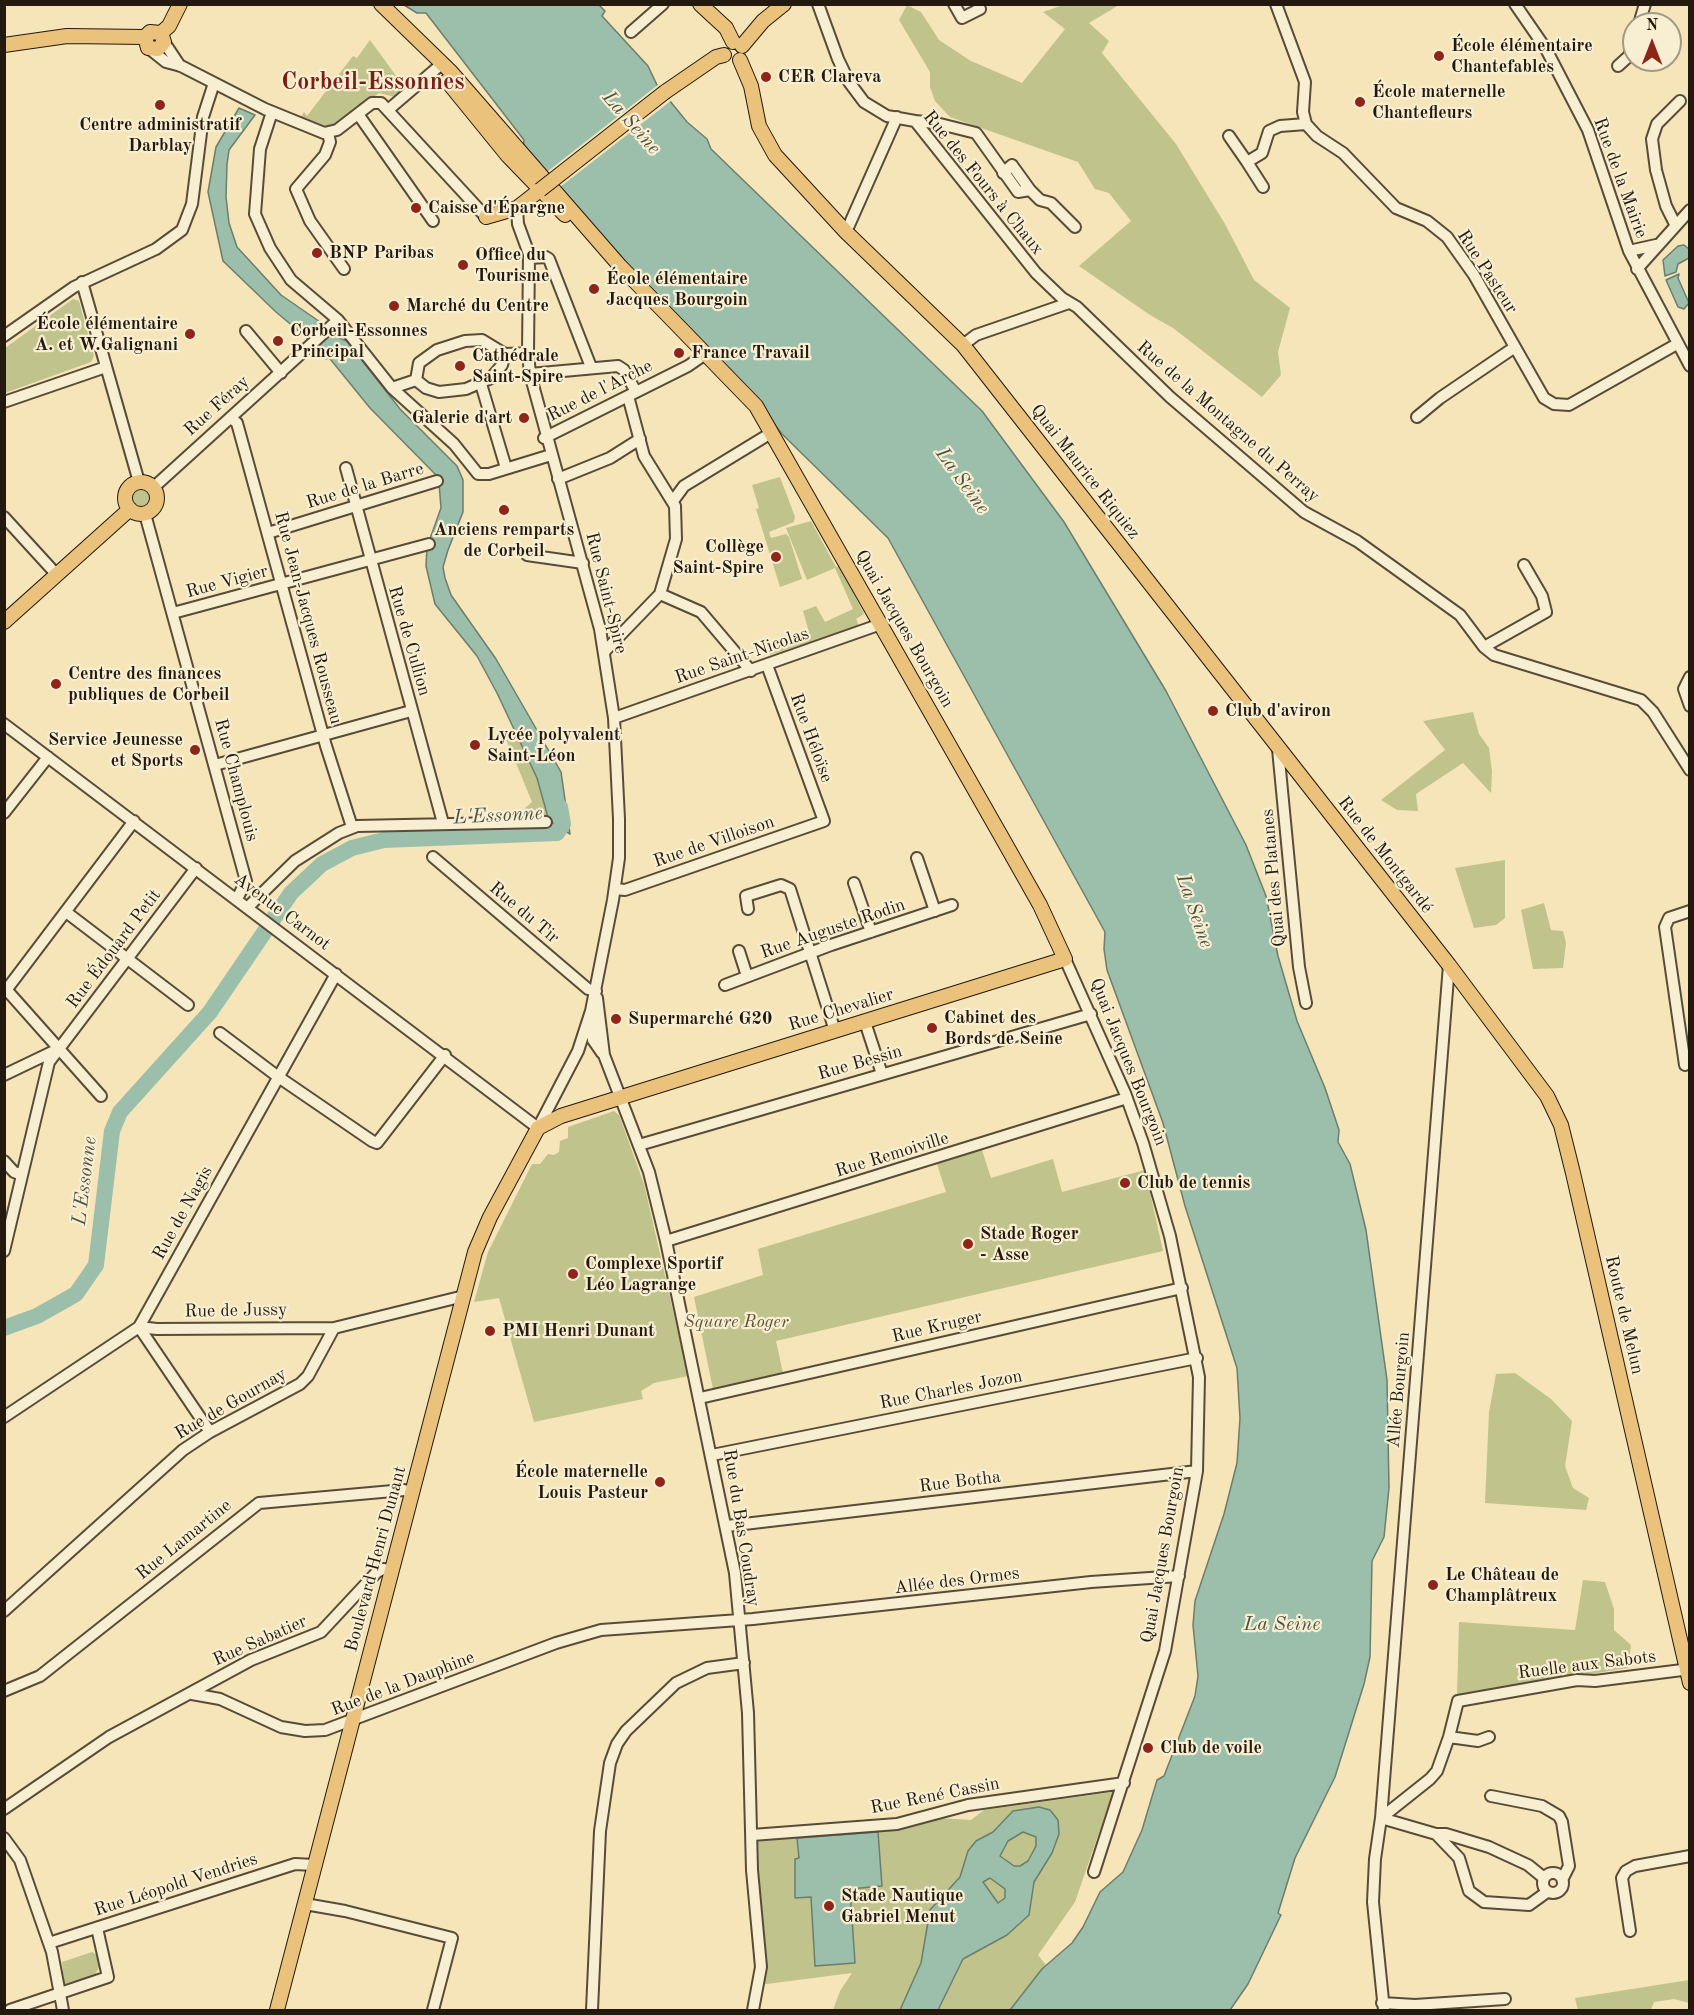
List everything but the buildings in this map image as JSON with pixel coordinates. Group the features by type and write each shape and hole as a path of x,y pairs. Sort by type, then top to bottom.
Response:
{"main road":[{"path":"4,45 67,36 148,43 150,32 162,37 180,4"},
{"path":"381,4 452,72 544,187"},
{"path":"700,4 726,28 757,27"},
{"path":"486,217 517,208 665,92 716,57 724,55 726,45 738,49 757,27 783,5"},
{"name":"Quai Maurice Riquiez","path":"726,28 738,49 753,93 757,120 768,145 846,232 963,345 1278,749"},
{"path":"412,34 508,156 544,187"},
{"name":"Quai Jacques Bourgoin","path":"544,187 771,433"},
{"name":"Quai Jacques Bourgoin","path":"544,187 742,389 771,433 1040,905 1065,959"},
{"path":"139,482 154,487 158,501 153,509 145,514 137,514 130,510 125,500 127,490 139,482"},
{"path":"4,622 130,510"},
{"name":"Rue de Montgardé","path":"1278,749 1463,984"},
{"name":"Rue Chevalier","path":"538,1128 556,1118 1065,959"},
{"name":"Route de Melun","path":"1463,984 1539,1083 1561,1125 1688,1674"},
{"name":"Boulevard Henri Dunant","path":"277,2010 351,1721 482,1234 538,1128"}],"street":[{"path":"632,32 663,4"},
{"name":"Rue des Fours à Chaux","path":"818,4 838,59 856,92 869,107 887,116 915,121 1008,241 1036,273 1069,303"},
{"path":"954,4 963,18 980,9 978,4"},
{"path":"1247,162 1262,153 1269,131 1280,126 1306,124 1303,112 1305,82 1276,4"},
{"name":"Rue de la Mairie","path":"1515,4 1546,49 1588,130 1629,251 1689,364"},
{"path":"162,37 181,66"},
{"path":"148,43 166,62 181,66 290,120 328,133"},
{"path":"1618,66 1622,62"},
{"path":"388,110 437,68"},
{"path":"4,336 82,282 156,249 182,230 192,204 203,117 214,82"},
{"path":"1675,224 1663,197 1652,154 1652,139 1657,124 1680,101"},
{"path":"328,133 376,102 388,110 486,217"},
{"path":"272,112 260,149 255,210 257,222 291,280 338,320 392,388 454,444 473,469 484,475 551,455"},
{"path":"358,114 433,222"},
{"path":"846,232 897,117"},
{"path":"915,121 936,123 976,133 1018,192 1030,190 1040,200 1051,203 1075,227"},
{"name":"Rue Pasteur","path":"1306,124 1317,136 1343,153 1396,208 1427,221 1447,237 1474,275 1540,394 1554,404 1569,405 1677,344"},
{"path":"328,133 330,142 325,155 296,189 310,221 344,268"},
{"path":"1229,136 1263,187"},
{"name":"Rue Saint-Spire","path":"517,208 518,224 529,258 528,353 530,374 545,437 583,563 604,652 614,718 619,819 615,889 596,992 578,1051 538,1128"},
{"path":"1637,268 1689,210"},
{"path":"1629,251 1656,245"},
{"path":"529,258 546,256 549,259 591,367"},
{"path":"82,282 139,482"},
{"path":"963,345 976,335 1069,303"},
{"name":"Rue de la Montagne du Perray","path":"1069,303 1077,307 1170,397 1278,491 1322,524 1357,541 1460,615 1484,647 1494,655 1641,700 1653,712 1689,769"},
{"name":"Rue Féray","path":"154,487 338,320"},
{"path":"246,331 281,373"},
{"path":"416,380 419,363 437,350 459,342 482,340 505,354 528,353"},
{"path":"1417,417 1440,398 1515,347"},
{"path":"416,380 426,388 439,392 481,384 497,372 505,354"},
{"name":"Rue de l'Arche","path":"545,437 701,357"},
{"path":"530,374 591,367 618,366 624,370 632,394 644,456 673,501 677,519 676,539 660,594 604,652"},
{"path":"4,402 106,367"},
{"path":"392,388 416,380"},
{"path":"481,384 506,468"},
{"name":"Rue Jean-Jacques Rousseau","path":"231,418 237,423 323,735 352,827"},
{"path":"673,501 684,486 771,433"},
{"path":"558,479 610,459 640,439"},
{"name":"Rue de Cullion","path":"346,468 369,560 442,823"},
{"name":"Rue de la Barre","path":"268,533 437,481"},
{"name":"Rue Champlouis","path":"145,514 215,765 250,903"},
{"path":"4,517 57,575"},
{"name":"Rue Vigier","path":"173,613 429,544"},
{"path":"527,555 583,563"},
{"path":"1484,647 1546,612 1542,596 1524,564"},
{"path":"660,594 701,612 751,671"},
{"name":"Rue Saint-Nicolas","path":"614,718 880,624"},
{"name":"Rue Héloïse","path":"767,665 824,821"},
{"path":"1689,677 1684,689 1689,705"},
{"path":"215,765 411,711"},
{"name":"Avenue Carnot","path":"4,724 237,899 250,903 257,914 538,1128"},
{"name":"Quai des Platanes","path":"1278,749 1299,967 1306,1003"},
{"path":"4,813 48,757"},
{"path":"101,1096 6,988 134,821"},
{"name":"Rue de Villoison","path":"615,889 625,890 824,821"},
{"path":"250,903 314,848 352,827 546,822"},
{"name":"Rue du Tir","path":"433,857 588,989 596,992"},
{"path":"916,858 935,911"},
{"name":"Rue Édouard Petit","path":"58,1049 196,868"},
{"path":"237,899 246,881"},
{"path":"854,883 871,932"},
{"path":"748,909 746,896 782,885 790,889 836,1031"},
{"name":"Rue Auguste Rodin","path":"725,985 811,952 952,905"},
{"path":"1685,1065 1665,927 1669,918 1689,911"},
{"path":"66,912 188,1005"},
{"path":"739,951 747,976"},
{"name":"Quai Jacques Bourgoin","path":"1065,959 1126,1098 1152,1172 1182,1288 1197,1358 1200,1424 1197,1471 1165,1651 1094,1872"},
{"name":"Allée Bourgoin","path":"1383,2007 1373,1902 1375,1859 1381,1818 1449,965"},
{"name":"Rue de Nagis","path":"4,1417 139,1327 277,1076 336,975"},
{"name":"Rue Saint-Spire","path":"596,992 604,1055 624,1097"},
{"path":"591,1011 593,1040"},
{"name":"Rue Bessin","path":"639,1145 1091,1014"},
{"path":"866,1022 882,1074"},
{"path":"220,1033 277,1076 372,1142 377,1143 445,1055"},
{"path":"578,1051 597,1037 604,1055"},
{"path":"4,1075 44,1058 58,1049"},
{"path":"4,1251 46,1070 58,1049"},
{"name":"Rue du Bas Coudray","path":"624,1097 649,1172 666,1241 735,1573 748,1713 752,1835 761,1967 753,2010"},
{"name":"Rue Remoiville","path":"666,1241 1126,1098"},
{"path":"552,1104 556,1118"},
{"path":"4,1161 14,1172 22,1175"},
{"name":"Rue Kruger","path":"700,1398 1182,1288"},
{"path":"334,1328 464,1296"},
{"path":"139,1327 210,1432"},
{"name":"Rue de Jussy","path":"139,1327 157,1329 334,1328"},
{"name":"Rue de Gournay","path":"4,1611 183,1450 210,1432 300,1384 308,1376 334,1328"},
{"name":"Rue Charles Jozon","path":"712,1455 1197,1358"},
{"name":"Rue Botha","path":"727,1526 1197,1471"},
{"name":"Rue Lamartine","path":"4,1690 40,1676 259,1503 412,1492"},
{"name":"Rue Sabatier","path":"192,1694 252,1660 321,1632 377,1572 383,1569 391,1570"},
{"name":"Allée des Ormes","path":"739,1621 893,1606 930,1599 1090,1582 1179,1576"},
{"name":"Rue de la Dauphine","path":"192,1694 220,1699 293,1730 325,1730 587,1633 616,1628 739,1621"},
{"path":"592,2010 600,1831 610,1763 617,1744 626,1731 676,1683 707,1668 744,1663"},
{"name":"Ruelle aux Sabots","path":"1381,1818 1437,1771 1458,1701 1577,1680 1594,1681 1688,1674"},
{"path":"4,1809 91,1749 192,1694"},
{"path":"1449,1737 1478,1741 1489,1737"},
{"name":"Rue René Cassin","path":"752,1835 897,1824 968,1805 1124,1783"},
{"path":"1491,1796 1542,1806 1559,1816 1569,1866 1560,1891 1547,1892 1543,1887 1544,1878"},
{"path":"1381,1818 1473,1842 1528,1865 1544,1878"},
{"path":"1436,1834 1459,1858 1469,1891 1484,1902 1529,1905 1547,1892"},
{"path":"4,1838 20,1860 56,1962 63,2010"},
{"path":"1459,1858 1473,1842"},
{"path":"1630,1931 1622,1878 1626,1870 1647,1863 1689,1856"},
{"name":"Rue Léopold Vendries","path":"49,1944 295,1864 314,1865"},
{"path":"1544,1878 1555,1872 1563,1878"},
{"path":"304,1904 345,1911 452,1938 434,2010"},
{"path":"10,2010 108,1977 98,1928"},
{"path":"1383,2007 1505,1998"}],"green space":[{"path":"907,5 921,12 939,40 971,61 1022,83 1065,29 1043,12 1063,5 1119,5 1089,23 1109,41 1102,53 1176,144 1225,224 1254,280 1290,308 1278,352 1281,375 1262,397 1173,328 1150,315 1079,266 1131,221 1109,193 1095,189 1078,162 950,117 935,101 930,87 930,72 899,20"},
{"path":"370,40 405,88 395,97 379,93 334,128 322,128 300,118 304,112 307,116 353,56 357,58"},
{"path":"73,299 79,301 94,356 91,362 5,393 5,348"},
{"path":"780,477 795,517 794,522 769,532 771,538 786,534 789,537 802,579 780,587 756,509 759,508 752,485"},
{"path":"141,490 147,492 149,498 147,504 141,506 135,504 133,498 135,492"},
{"path":"811,521 836,567 840,566 864,614 856,619 859,626 770,655 768,651 809,632 803,611 816,606 825,622 853,609 835,568 807,580 786,528"},
{"path":"1473,712 1479,734 1489,748 1492,771 1491,793 1463,763 1416,794 1418,811 1397,810 1381,800 1445,750 1423,721"},
{"path":"515,730 537,778 549,821 535,813 525,814 525,808 532,802 504,734"},
{"path":"1505,860 1505,918 1496,925 1474,928 1455,868"},
{"path":"1544,903 1551,930 1563,931 1566,943 1563,968 1533,969 1521,910"},
{"name":"Complexe Sportif Léo Lagrange","path":"614,1111 619,1115 644,1184 688,1376 654,1383 641,1391 643,1399 534,1422 499,1298 474,1302 488,1252 532,1164 540,1164 548,1154 554,1155 559,1152 560,1141 568,1138 568,1127"},
{"name":"Stade Roger - Asse","path":"982,1150 991,1178 1053,1159 1062,1192 1145,1170 1163,1251 776,1341 783,1373 713,1389 694,1297 763,1275 758,1249 946,1192 937,1164"},
{"path":"1515,1373 1551,1399 1572,1421 1565,1466 1573,1488 1589,1498 1586,1510 1485,1503 1489,1412 1496,1374"},
{"path":"1583,1580 1605,1582 1614,1609 1614,1630 1631,1645 1628,1668 1457,1696 1459,1622 1575,1630"},
{"path":"1113,1792 1075,1902 1038,1955 1046,1965 1010,2010 833,2010 840,1991 852,1973 759,1985 752,1835 924,1817 971,1820 984,1810"},
{"path":"92,1952 99,1956 100,1965 95,1975 64,1984 62,1962"},
{"path":"1689,1980 1689,2003 1674,1999 1654,2002 1651,2010 1578,2010 1575,1998"}],"water":[{"name":"La Seine","path":"598,4 605,11 602,16 648,66 657,85 687,122 707,139 711,149 982,411 1064,522 1166,691 1246,845 1266,896 1278,956 1297,1021 1325,1088 1339,1130 1338,1142 1350,1164 1366,1230 1387,1380 1389,1488 1384,1537 1372,1561 1370,1657 1364,1684 1335,1777 1295,1858 1278,1913 1281,1915 1248,1984 1230,2010 1010,2010 1042,1969 1072,1943 1083,1927 1100,1892 1123,1872 1142,1830 1157,1780 1164,1776 1195,1696 1198,1676 1193,1625 1195,1601 1224,1514 1237,1463 1240,1418 1237,1368 1185,1206 1163,1123 1107,970 1104,949 1105,932 888,538 782,434 747,388 623,262 523,149 524,140 426,13 417,13 404,5"},
{"path":"239,108 255,115 229,150 227,164 226,197 229,223 237,247 281,295 323,324 334,336 347,341 400,409 457,466 463,480 463,512 443,567 445,578 451,595 496,659 561,772 570,834 549,821 537,778 497,693 477,656 435,604 426,566 427,547 441,508 436,475 370,408 331,360 328,357 326,359 307,338 223,261 208,192 216,147"},
{"path":"1684,245 1689,249 1689,258 1678,264 1676,272 1665,276 1663,260 1678,246"},
{"path":"1679,274 1678,278 1689,303 1684,309 1678,307 1666,280"},
{"path":"1039,1807 1050,1810 1058,1820 1059,1834 1052,1853 1034,1882 1029,1915 1007,1935 963,1959 938,2010 900,2010 921,1963 930,1910 960,1877 968,1851 976,1841 993,1832 1013,1811","holes":["1023,1832 1036,1837 1036,1846 1028,1861 1020,1866 1014,1866 1000,1856 1008,1841","990,1878 1005,1889 1005,1898 998,1903 983,1882"]},
{"path":"878,1832 882,1886 850,1889 855,1963 815,1966 811,1897 795,1898 795,1859 799,1858 797,1838"}],"pier":[{"path":"659,84 672,100 555,191 543,175"}],"waterway":[{"name":"L'Essonne","path":"4,1328 37,1316 76,1294 96,1265 112,1131 120,1112 210,1012 291,893 322,864 352,848 384,840 557,833 563,824 560,807"}],"place":[{"name":"École élémentaire Chantefables","path":"1439,56"},
{"name":"CER Clareva","path":"766,77"},
{"name":"École maternelle Chantefleurs","path":"1360,102"},
{"name":"Centre administratif Darblay","path":"160,105"},
{"name":"Caisse d'Épargne","path":"416,208"},
{"name":"BNP Paribas","path":"317,253"},
{"name":"Office du Tourisme","path":"463,265"},
{"name":"École élémentaire Jacques Bourgoin","path":"594,289"},
{"name":"Marché du Centre","path":"394,306"},
{"name":"École élémentaire A. et W.Galignani","path":"190,334"},
{"name":"Corbeil-Essonnes Principal","path":"278,341"},
{"name":"France Travail","path":"679,353"},
{"name":"Cathédrale Saint-Spire","path":"460,366"},
{"name":"Galerie d'art","path":"524,418"},
{"name":"Anciens remparts de Corbeil","path":"504,510"},
{"name":"Collège Saint-Spire","path":"776,557"},
{"name":"Centre des finances publiques de Corbeil","path":"56,684"},
{"name":"Club d'aviron","path":"1213,711"},
{"name":"Lycée polyvalent Saint-Léon","path":"475,745"},
{"name":"Service Jeunesse et Sports","path":"195,750"},
{"name":"Supermarché G20","path":"616,1019"},
{"name":"Cabinet des Bords de Seine","path":"932,1028"},
{"name":"Club de tennis","path":"1125,1183"},
{"name":"Stade Roger - Asse","path":"968,1244"},
{"name":"Complexe Sportif Léo Lagrange","path":"573,1274"},
{"name":"PMI Henri Dunant","path":"490,1331"},
{"name":"École maternelle Louis Pasteur","path":"660,1482"},
{"name":"Le Château de Champlâtreux","path":"1433,1585"},
{"name":"Club de voile","path":"1148,1748"},
{"name":"Stade Nautique Gabriel Menut","path":"829,1906"}],"district":[{"name":"Corbeil-Essonnes","path":"373,83"}],"park label":[{"name":"Square Roger","path":"736,1322"}]}
